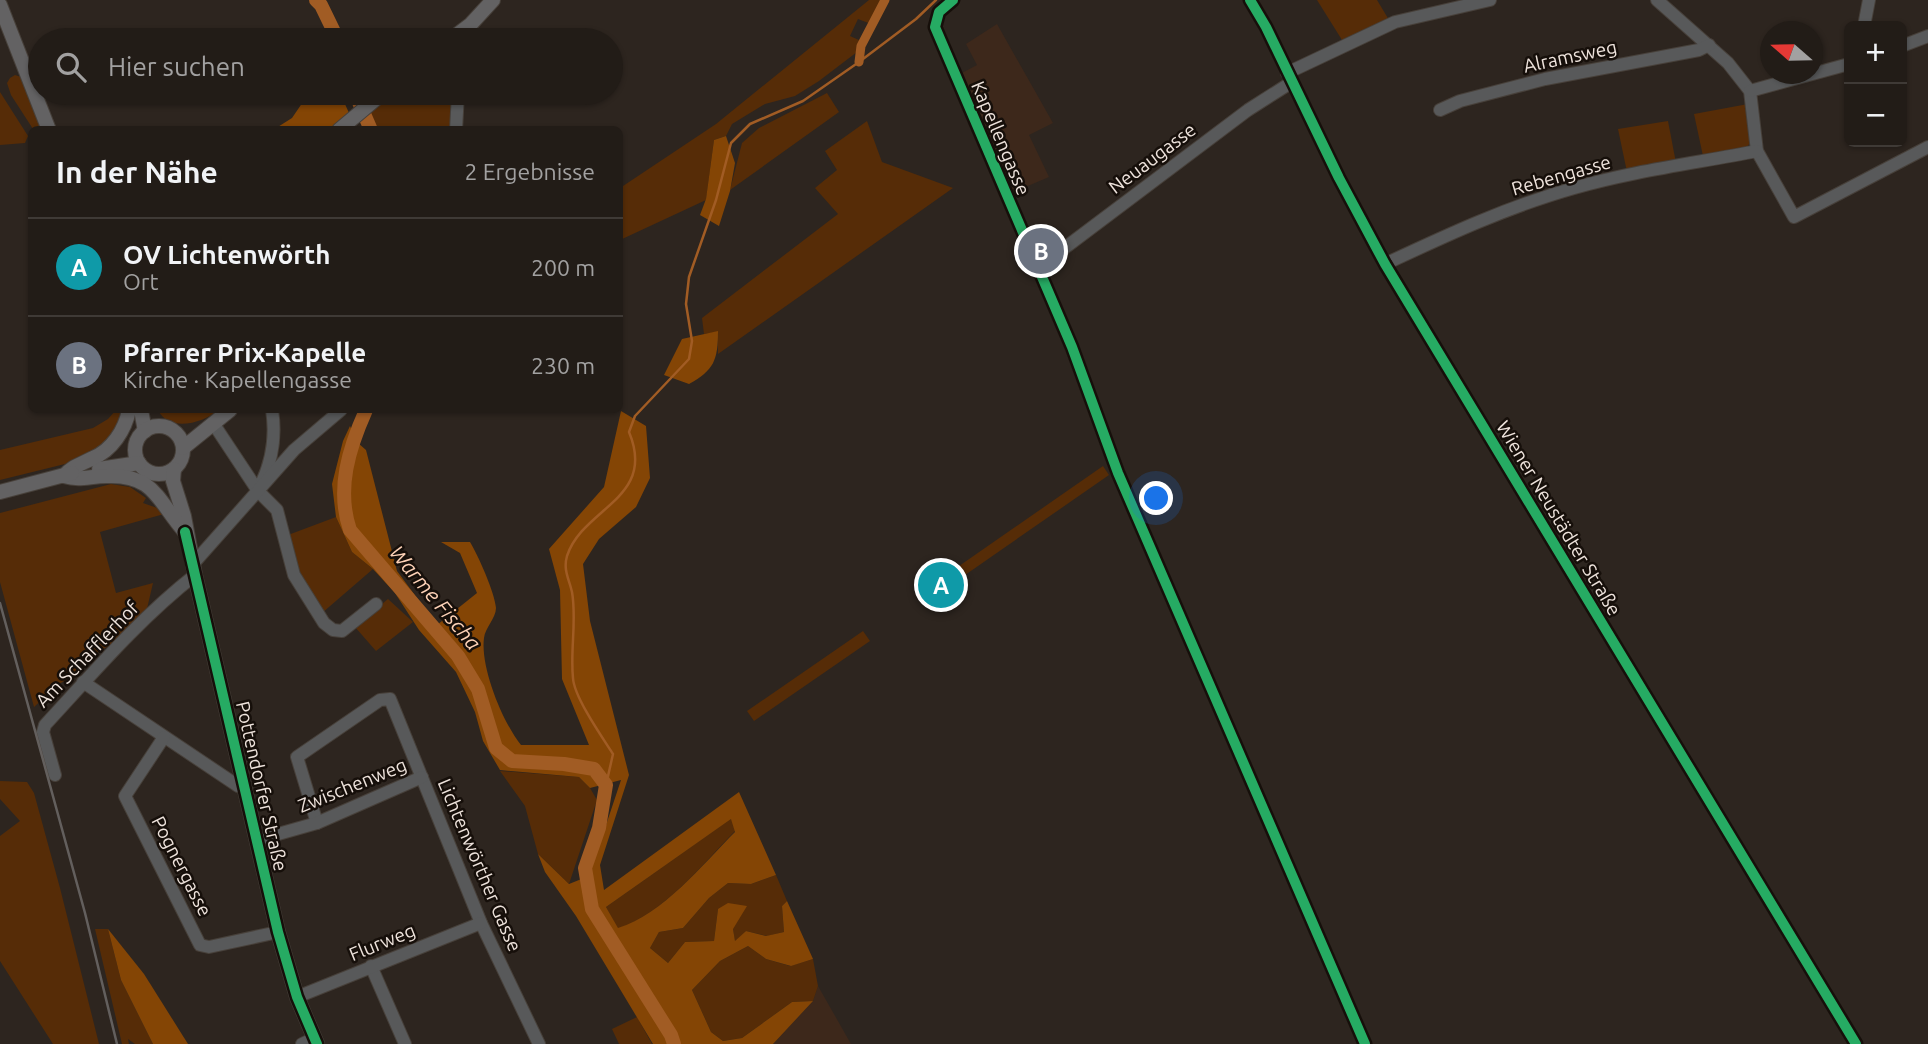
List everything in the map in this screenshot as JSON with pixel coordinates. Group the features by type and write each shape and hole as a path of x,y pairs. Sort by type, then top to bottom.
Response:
{"main road":[{"path":"470,28 493,0"},
{"path":"0,5 28,76"},
{"path":"39,105 47,126"},
{"path":"344,126 368,105"},
{"path":"64,476 74,466 96,457 110,446 121,431 128,413"},
{"path":"142,413 145,431"},
{"path":"151,413 160,426"},
{"path":"180,441 214,423 226,413"},
{"path":"160,426 172,430 180,441 183,456 174,469 160,474 148,471 137,456 140,436 145,431 160,426"},
{"path":"0,492 137,456"},
{"name":"Pottendorfer Straße","path":"174,469 173,481 184,516 190,574 278,932 311,1042"},
{"name":"Pottendorfer Straße","path":"160,474 185,532"},
{"path":"64,476 79,480 121,475 140,480 163,501 185,532"}],"street":[{"name":"Kapellengasse","path":"953,0 939,12 935,27 1072,347 1118,474 1365,1044"},
{"name":"Wiener Neustädter Straße","path":"1250,0 1385,264 1856,1044"},
{"name":"Neuaugasse","path":"1038,268 1289,77 1395,22 1490,0"},
{"path":"1657,0 1709,45 1750,91 1757,151 1794,217 1928,147"},
{"path":"1865,21 1868,0"},
{"path":"1907,44 1928,36"},
{"name":"Alramsweg","path":"1440,110 1460,101 1545,79 1699,50 1709,45"},
{"path":"1750,91 1844,65"},
{"path":"456,126 457,105"},
{"name":"Rebengasse","path":"1385,264 1483,218 1572,189 1757,151"},
{"path":"258,491 272,451 272,413"},
{"name":"Am Schafflerhof","path":"55,775 44,732 45,725 83,682 190,574 294,450 337,413"},
{"path":"214,423 258,491 277,510 294,576 324,623 342,631 376,604"},
{"path":"83,682 238,786 244,786"},
{"name":"Lichtenwörther Gasse","path":"317,822 297,757 380,700 390,699 481,923 539,1044"},
{"name":"Pognergasse","path":"164,737 125,796 200,945 209,947 278,932"},
{"name":"Zwischenweg","path":"257,840 317,822 422,778"},
{"name":"Flurweg","path":"297,997 481,923"},
{"path":"371,966 405,1044"}],"shaded area":[{"path":"869,0 882,0 871,24 858,19 850,36 861,41 857,52 795,96 765,104 732,124 726,136 714,140 706,200 623,239 623,186 716,124"},
{"path":"1317,0 1377,0 1389,20 1342,40"},
{"path":"997,24 1053,123 1029,135 1049,177 1011,193 962,73 977,65 966,44"},
{"path":"15,75 21,77 28,93 28,105 33,105 43,126 31,126 11,95 7,83"},
{"path":"0,92 28,136 25,143 0,145"},
{"path":"827,93 839,112 730,190 742,143 759,128"},
{"path":"1748,104 1752,141 1744,150 1703,156 1694,114"},
{"path":"301,105 345,105 349,113 333,126 279,126 292,118"},
{"path":"379,105 462,105 461,126 376,126 370,111"},
{"path":"867,121 882,162 953,188 718,354 718,332 704,334 702,318 838,214 815,188 837,170 825,151"},
{"path":"1668,121 1676,163 1627,172 1618,129"},
{"path":"726,136 735,163 719,226 700,215 706,199 714,140"},
{"path":"718,331 715,357 704,374 689,384 664,375 682,339"},
{"path":"113,413 124,413 108,443 69,463 0,480 0,450 93,428"},
{"path":"160,413 215,413 196,422 178,424"},
{"path":"621,413 646,426 650,478 636,507 599,539 583,564 590,621 629,775 600,865 604,890 739,792 776,875 751,884 728,883 709,898 683,928 659,932 650,948 668,963 685,942 714,941 718,909 728,903 747,906 733,929 735,941 746,931 766,936 784,932 782,906 787,901 813,959 791,966 766,959 748,946 720,961 692,990 711,1032 723,1041 742,1038 792,1002 813,1001 773,1044 653,1044 576,916 545,872 538,854 569,884 589,876 621,780 590,788 579,777 500,770 483,741 475,712 456,672 419,630 395,593 373,569 352,552 336,517 332,484 343,441 350,426 358,443 366,450 397,571 437,625 477,593 460,553 441,542 470,542 486,574 496,608 484,638 489,679 500,709 521,745 589,745 562,679 560,590 549,549 604,487","holes":["731,819 735,832 695,873 651,912 618,928 606,907"]},
{"path":"1103,466 1109,475 955,582 949,573"},
{"path":"111,484 130,487 146,498 143,503 166,511 164,514 100,532 116,593 153,583 146,613 115,642 90,657 83,670 59,684 34,707 0,582 0,513"},
{"path":"336,517 352,552 373,569 322,613 299,576 288,535"},
{"path":"388,599 413,622 376,651 355,627"},
{"path":"863,631 870,641 754,721 747,711"},
{"path":"500,771 579,777 590,788 597,800 569,884 538,854 525,806"},
{"path":"0,781 27,782 34,793 99,1044 53,1044 0,961 0,836 20,821 0,799"},
{"path":"732,818 735,831 681,887 652,911 618,929 606,907"},
{"path":"776,875 787,901 782,906 784,932 767,936 746,931 735,942 733,929 718,909 714,941 685,942 668,963 650,948 659,932 683,928 709,898 728,883 751,884"},
{"path":"95,929 108,929 121,980 153,1044 135,1044 128,1039 129,1044 122,1044"},
{"path":"108,929 144,974 188,1044 153,1044 121,980"},
{"path":"748,946 766,959 790,966 813,959 818,986 813,1001 792,1002 742,1038 723,1041 711,1032 692,990 720,961"},
{"path":"818,986 851,1044 773,1044 813,1001"},
{"path":"637,1017 652,1044 619,1044 612,1029"}],"waterway":[{"name":"Warme Fischa","path":"316,0 332,28"},
{"path":"859,62 861,46 885,0"},
{"path":"606,785 613,754 583,706 573,678 573,603 566,561 575,539 626,488 633,473 635,455 629,432 635,416 689,359 692,341 686,304 689,277 716,200 731,143 750,124 803,101 859,62 916,19 936,0"},
{"name":"Warme Fischa","path":"360,105 369,126"},
{"name":"Warme Fischa","path":"365,413 354,439 344,484 350,530 458,656 478,689 496,748 512,761 594,769 606,785 599,828 585,868 592,909 671,1035 674,1044"}],"railway":[{"path":"0,603 85,913 117,1044"}],"cycle path":[{"path":"953,0 939,12 935,27 1072,347 1118,473 1365,1044"},
{"path":"1250,0 1385,264 1856,1044"},
{"path":"185,532 278,932 297,997 317,1044"}],"place":[{"name":"Pfarrer Prix-Kapelle","path":"1041,251"},
{"name":"OV Lichtenwörth","path":"941,585"}]}
